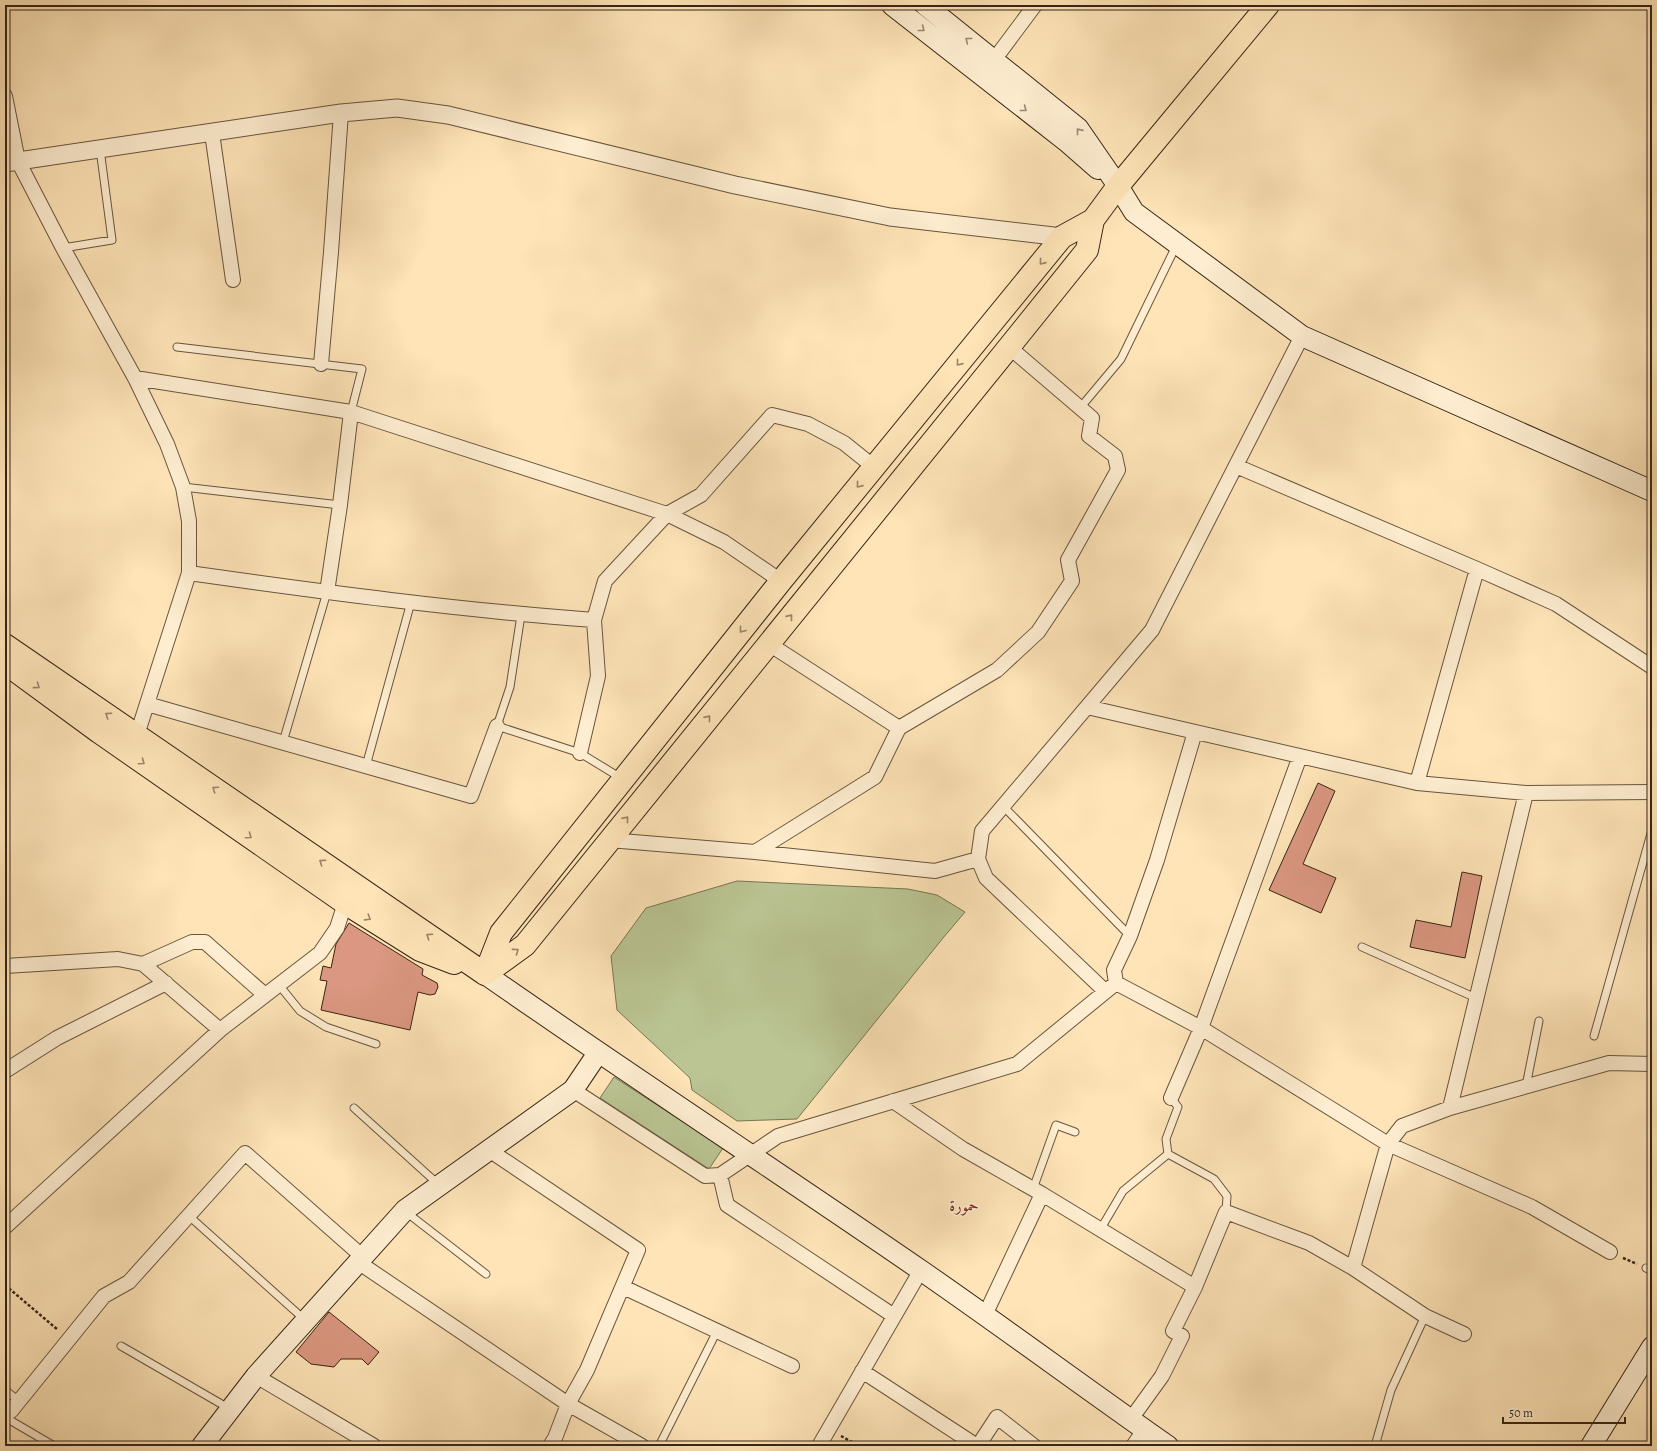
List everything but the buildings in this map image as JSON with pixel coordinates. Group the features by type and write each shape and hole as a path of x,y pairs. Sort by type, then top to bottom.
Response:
{"main road":[{"path":"892,5 1066,142 1118,186"},
{"path":"924,5 1078,128 1134,212 1302,336 1652,491"},
{"path":"485,974 501,933 781,581 1062,237 1092,220 1118,186 1268,5"},
{"path":"485,974 525,945 608,840 769,644 1009,347 1087,250 1092,220"},
{"path":"5,645 137,735 350,894 420,950 485,974 598,1053 752,1155 921,1270 1168,1446"},
{"path":"5,663 99,732 350,894"},
{"path":"202,1446 256,1376 405,1210 573,1090 598,1053"},
{"path":"1591,1446 1652,1347"}],"street":[{"path":"994,60 1035,5"},
{"path":"5,96 12,162 63,248 135,378 167,444 182,486 189,521 189,573 137,735"},
{"path":"12,162 341,113 397,108 448,115 735,185 890,217 1062,237"},
{"path":"321,364 332,252 341,113"},
{"path":"212,132 234,280"},
{"path":"1302,336 1152,630 982,831 978,859 986,878 1110,987 1201,1028 1388,1144 1532,1207 1610,1252"},
{"path":"755,852 875,777 899,728 997,670 1038,632 1072,581 1068,560 1118,470 1115,456 1089,436 1092,418 1009,347"},
{"path":"135,378 351,412 667,514 724,542 781,581"},
{"path":"327,592 340,505 351,412"},
{"path":"580,753 598,676 594,620 604,581 667,514 701,495 772,415 808,424 844,443 874,467"},
{"path":"1236,466 1556,604 1652,667"},
{"path":"1417,782 1477,569"},
{"path":"189,573 327,592 522,615 594,620"},
{"path":"769,644 899,728"},
{"path":"147,704 471,796 497,726"},
{"path":"1087,707 1417,782 1526,792 1652,792"},
{"path":"573,1090 705,1176 720,1175 752,1155 778,1136 1017,1064 1110,987 1114,970 1130,936 1158,860 1195,732"},
{"path":"1171,1098 1201,1028 1300,756"},
{"path":"1450,1108 1526,792"},
{"path":"608,840 755,852 935,871 978,859"},
{"path":"5,1227 220,1030 320,953 337,928 350,894"},
{"path":"143,964 192,942 205,942 265,995"},
{"path":"5,966 118,959 143,964 220,1030"},
{"path":"5,1071 57,1038 166,983"},
{"path":"1353,1268 1388,1144 1402,1126 1450,1108 1609,1063 1652,1064"},
{"path":"893,1102 963,1149 1038,1192 1195,1287"},
{"path":"489,1150 638,1250 587,1370 568,1404 555,1438 550,1446"},
{"path":"11,1408 70,1339 104,1296 129,1282 245,1153 361,1259 568,1404 642,1446"},
{"path":"720,1175 727,1205 894,1316"},
{"path":"985,1315 1038,1192"},
{"path":"1133,1446 1138,1425 1182,1336 1173,1331 1195,1287 1226,1212 1309,1243 1353,1268 1425,1316 1464,1334"},
{"path":"819,1446 921,1270"},
{"path":"622,1287 792,1366"},
{"path":"862,1371 977,1446 997,1417 1034,1446"},
{"path":"256,1376 374,1446"}],"lane":[{"path":"63,248 112,240 100,149"},
{"path":"1080,408 1121,359 1177,244"},
{"path":"178,347 362,369 351,412"},
{"path":"182,486 340,505"},
{"path":"282,742 327,592"},
{"path":"366,766 411,602"},
{"path":"522,615 510,687 497,726 580,753 624,780"},
{"path":"1003,806 1130,936"},
{"path":"1594,1036 1652,830"},
{"path":"1362,947 1476,998"},
{"path":"279,984 300,1010 326,1027 376,1044"},
{"path":"1526,1086 1539,1021"},
{"path":"1168,1154 1166,1139 1178,1106 1171,1098"},
{"path":"354,1108 440,1185"},
{"path":"1038,1192 1056,1125 1075,1132"},
{"path":"1168,1154 1214,1179 1227,1196 1226,1212"},
{"path":"1100,1230 1123,1191 1168,1154"},
{"path":"405,1210 486,1274"},
{"path":"189,1216 306,1321"},
{"path":"1375,1446 1391,1390 1425,1316"},
{"path":"659,1446 717,1331"},
{"path":"121,1346 230,1409"},
{"path":"5,1390 11,1408 8,1419 54,1446"}],"path":[{"path":"1610,1252 1649,1270"},
{"path":"5,1285 70,1339"},
{"path":"829,1430 859,1446"}],"green space":[{"path":"737,881 908,889 937,895 965,912 797,1119 737,1121 692,1090 690,1078 617,1010 611,956 646,908"},
{"path":"614,1077 723,1148 709,1169 600,1098"}],"district":[{"name":"حمورة","path":"964,1206"}]}
